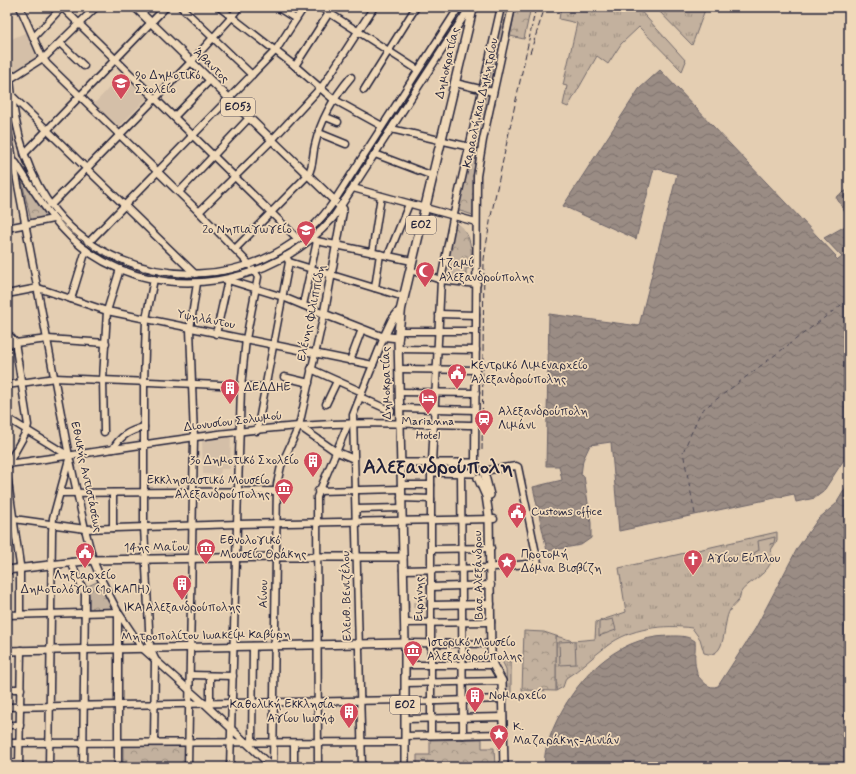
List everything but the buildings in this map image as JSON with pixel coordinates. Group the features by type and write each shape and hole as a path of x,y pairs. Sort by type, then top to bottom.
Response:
{"highway":[{"name":"Δημοκρατίας","path":"398,334 401,309 412,261 473,7"}],"main road":[{"name":"Άβαντος","path":"135,7 341,206"},
{"name":"Ελένης Φιλιππίδη","path":"324,314 344,212 341,206"},
{"path":"384,337 392,320 401,309"},
{"path":"324,314 384,337 398,334"},
{"name":"Δημοκρατίας","path":"398,334 405,623 405,767"},
{"path":"401,463 432,463 478,471"},
{"name":"Ειρήνης","path":"431,472 432,463"},
{"path":"431,472 478,471"},
{"name":"Βασ. Αλεξάνδρου","path":"478,471 492,519 491,644 493,665 502,680 504,767"},
{"name":"Βασ. Αλεξάνδρου","path":"492,519 492,570"},
{"name":"14ης Μαΐου","path":"7,570 93,560 237,557 403,557"},
{"name":"Μητροπολίτου Ιωακείμ Καβύρη","path":"7,651 405,643"}],"street":[{"path":"20,7 43,59 79,97 199,212 235,249 258,277 246,339 242,387 230,767"},
{"path":"33,38 62,7 114,61 214,155 298,239"},
{"path":"96,7 43,59 9,80 13,113 24,154 50,205 66,222 89,242 109,254 139,265 178,274 195,274 252,268 287,259 315,239 341,206 470,7"},
{"path":"24,154 166,7"},
{"path":"181,7 252,75"},
{"path":"219,7 276,50 333,99 382,126"},
{"path":"50,205 191,62 232,17 239,7"},
{"path":"277,7 296,19"},
{"path":"89,242 276,50 304,7"},
{"path":"320,7 418,70"},
{"path":"199,212 272,140 321,88 374,7"},
{"path":"364,90 387,51 416,7"},
{"path":"228,280 252,268 298,239 317,222 335,200 459,7"},
{"path":"432,463 441,280 501,7"},
{"name":"Καραολή και Δημητρίου","path":"478,471 475,410 477,284 476,222 479,162 512,7"},
{"path":"295,66 329,13"},
{"path":"454,31 466,36"},
{"path":"60,43 84,66"},
{"path":"235,249 308,175 313,165 315,146 319,133 333,99 352,77"},
{"path":"174,117 210,80"},
{"path":"455,83 493,92"},
{"path":"11,95 195,274"},
{"path":"326,117 338,122"},
{"path":"179,192 249,118"},
{"name":"Εθνικής Αντιστάσεως","path":"7,127 10,160 26,224 69,456 93,560 118,612 142,648 208,705 231,728 249,743 272,767"},
{"path":"391,129 470,147"},
{"path":"319,133 346,144"},
{"path":"375,154 433,176"},
{"path":"10,160 53,219 86,250 120,269 154,279 197,283 228,280 283,296 324,314"},
{"path":"353,188 476,222"},
{"path":"372,253 380,196"},
{"path":"388,256 409,204"},
{"path":"7,228 53,219"},
{"path":"315,239 412,261"},
{"path":"302,305 311,268 315,239"},
{"path":"71,299 86,250"},
{"path":"376,288 380,254"},
{"path":"287,259 404,297"},
{"path":"257,431 283,296 287,259"},
{"path":"104,432 103,379 108,311 120,269"},
{"path":"410,270 441,280 477,284"},
{"path":"154,279 146,319 144,382 144,527 150,648 155,659 154,742"},
{"path":"216,334 228,280"},
{"path":"188,767 191,675 194,438 190,329 197,283"},
{"path":"7,294 38,288"},
{"name":"Υψηλάντου","path":"38,288 108,311 190,329 373,365"},
{"name":"Ελένης Φιλιππίδη","path":"299,426 324,314"},
{"path":"439,314 476,315"},
{"path":"350,361 362,329"},
{"path":"398,334 438,330 476,331"},
{"path":"7,333 15,342 28,420 28,430 7,465"},
{"path":"318,767 318,491 335,451 350,424 384,337"},
{"path":"7,344 48,338 106,343"},
{"path":"399,349 476,350"},
{"path":"311,369 337,381 391,411"},
{"path":"399,369 476,370"},
{"path":"284,377 309,383"},
{"path":"7,385 55,378 103,379 265,388"},
{"path":"326,404 337,381"},
{"path":"399,392 476,393"},
{"path":"400,408 475,410"},
{"path":"7,418 69,456 52,524 49,767"},
{"name":"Διονυσίου Σολωμού","path":"7,465 144,444 299,426 350,424 434,424 475,426"},
{"name":"Ελευθ. Βενιζέλου","path":"350,424 356,491 362,767"},
{"path":"299,426 335,451 354,459"},
{"name":"Αίνου","path":"272,767 276,491 279,470 299,426"},
{"path":"113,449 118,440 130,431 144,427"},
{"path":"403,570 462,568 492,570 538,563 518,466 478,471"},
{"name":"Ειρήνης","path":"431,472 431,735"},
{"path":"461,472 464,735"},
{"path":"7,475 10,518 20,569 20,614"},
{"path":"318,491 356,491 431,485"},
{"path":"60,493 276,491"},
{"path":"113,493 113,528"},
{"path":"402,498 431,499"},
{"path":"356,509 402,508"},
{"path":"10,518 85,529 431,519 492,519"},
{"path":"431,549 491,548"},
{"path":"71,562 85,594 83,767"},
{"path":"431,587 491,584"},
{"path":"431,605 491,604"},
{"path":"7,615 118,612 118,767"},
{"path":"405,623 491,622"},
{"path":"405,643 491,644"},
{"path":"249,743 253,704 253,646"},
{"path":"7,763 19,765 21,650"},
{"path":"405,665 493,665"},
{"path":"191,675 233,676"},
{"path":"208,705 210,676"},
{"path":"405,683 502,680"},
{"path":"7,689 21,689"},
{"path":"7,707 154,706 503,699"},
{"path":"405,719 503,717"},
{"path":"7,726 20,725"},
{"path":"7,742 361,743 431,735 503,734"},
{"path":"294,744 294,767"}],"shaded area":[{"path":"27,32 37,57 7,75 7,41"},
{"name":"9ο Δημοτικό Σχολείο","path":"123,73 148,97 119,127 94,104"},
{"path":"231,432 230,469 221,469 220,475 203,474 202,436"}],"green space":[{"path":"504,7 509,7 491,88 487,87"},
{"path":"516,7 531,7 524,39 510,36"},
{"path":"561,7 637,7 686,61 682,71 639,27 621,44 608,64 597,56 568,107 563,105 567,86 563,85 577,23 559,19"},
{"path":"655,7 706,7 692,45"},
{"path":"485,94 490,96 474,170 473,215 457,210"},
{"path":"21,177 48,217 31,221"},
{"path":"455,222 465,231 470,242 471,268 466,269 466,281 444,278"},
{"path":"777,532 777,541 771,550 772,558 770,564 762,574 745,587 741,592 740,598 730,610 721,646 717,651 712,654 704,653 700,639 692,628 659,627 637,631 616,640 607,646 577,671 566,678 563,687 556,691 556,636 573,641 595,639 596,622 626,612 619,568"},
{"path":"775,537 774,543 770,544 772,556 770,560 754,557 754,553 759,550 758,541"},
{"path":"99,581 113,610 89,611 89,596 86,587"},
{"path":"613,619 616,630 599,636 599,622"},
{"path":"524,631 544,632 556,636 556,691 522,690"},
{"path":"575,641 576,664 560,665 559,642"},
{"path":"502,661 511,662 511,698 507,697 506,669"},
{"path":"482,739 482,748 494,748 495,767 417,767 417,755 430,755 430,740"},
{"path":"123,744 187,745 186,767 123,767"}],"water":[{"path":"660,70 836,256 835,257 838,260 842,257 824,238 849,224 849,452 823,492 815,498 796,502 794,494 619,531 611,442 590,445 583,460 581,475 584,476 591,523 591,538 581,545 547,551 533,487 562,480 559,466 546,466 549,314 639,326 677,174 654,168 636,239 563,206 639,89"},
{"path":"849,189 849,219 836,197"},
{"path":"849,482 849,767 545,767 545,752 549,738 561,712 572,695 584,679 598,665 613,653 630,644 648,638 668,636 682,636 692,639 695,641 697,675 709,686 718,686 755,629 798,547 818,519 836,504"}],"ferry route":[{"path":"695,514 683,452 701,411 849,299"}],"tunnel":[{"path":"404,605 431,605"}],"railway":[{"path":"7,99 22,158 34,185 51,210 77,237 108,257 142,270 177,276 213,276 248,268 282,254 312,232 322,222 350,187 464,7"},
{"path":"482,450 484,259 491,216 536,7"},
{"path":"530,53 545,7"}],"place":[{"name":"9ο Δημοτικό Σχολείο","path":"121,100"},
{"name":"2ο Νηπιαγωγείο","path":"306,247"},
{"name":"Tζαμί Αλεξανδρούπολης","path":"425,288"},
{"name":"Κεντρικό Λιμεναρχείο Αλεξανδρούπολης","path":"457,390"},
{"name":"ΔΕΔΔΗΕ","path":"230,405"},
{"name":"Marianna Hotel","path":"428,415"},
{"name":"Αλεξανδρούπολη Λιμάνι","path":"484,436"},
{"name":"3ο Δημοτικό Σχολείο","path":"313,478"},
{"name":"Εκκλησιαστικό Μουσείο Αλεξανδρούπολης","path":"284,505"},
{"name":"Customs office","path":"517,529"},
{"name":"Εθνολογικό Μουσείο Θράκης","path":"206,565"},
{"name":"Ληξιαρχείο Δημοτολόγιο (1ο ΚΑΠΗ)","path":"85,569"},
{"name":"Αγίου Εύπλου","path":"693,576"},
{"name":"Προτομή Δόμνα Βισβίζη","path":"507,579"},
{"name":"ΙΚΑ Αλεξανδρούπολης","path":"182,601"},
{"name":"Ιστορικό Μουσείο Αλεξανδρούπολης","path":"413,667"},
{"name":"Νομαρχείο","path":"475,713"},
{"name":"Καθολική Εκκλησία Αγίου Ιωσήφ","path":"349,729"},
{"name":"K. Μαζαράκης-Αινιάν","path":"499,751"}],"district":[{"name":"Αλεξανδρούπολη","path":"438,467"}]}
